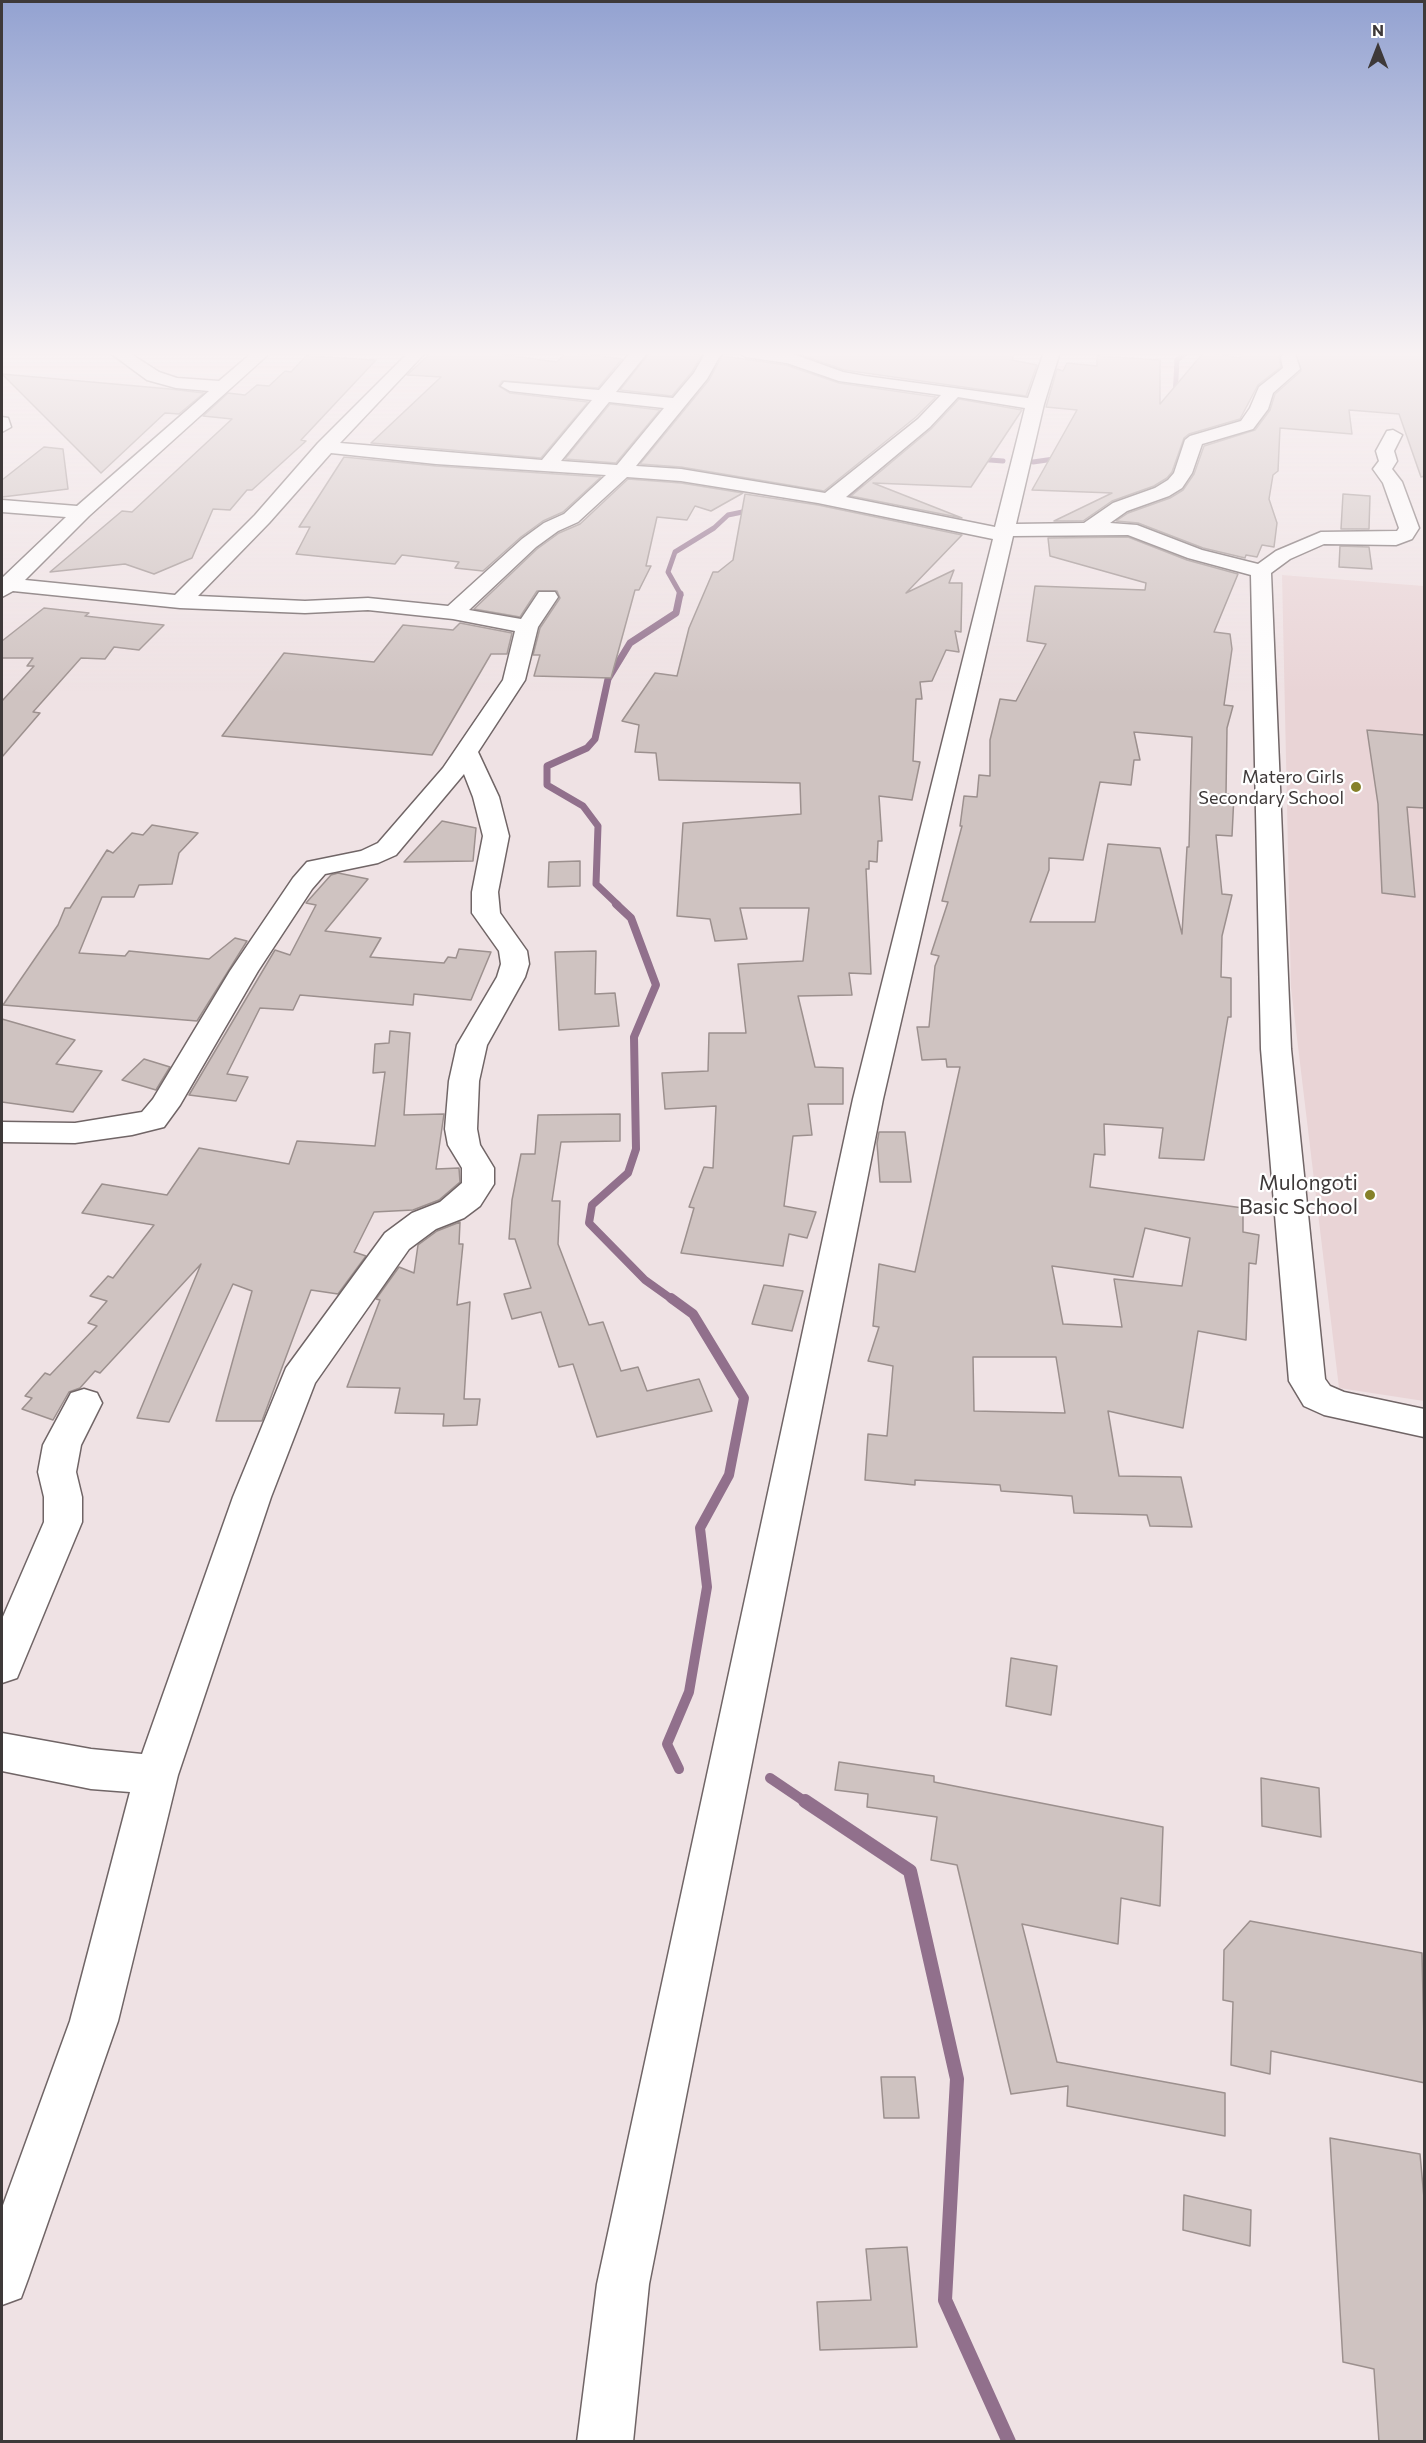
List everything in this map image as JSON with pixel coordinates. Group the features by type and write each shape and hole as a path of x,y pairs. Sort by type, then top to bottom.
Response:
{"street":[{"path":"4,586 134,466"},
{"path":"180,602 262,519 308,466"},
{"path":"547,466 681,475 828,499 1004,532 1091,528 1130,530 1195,554 1261,571"},
{"path":"453,613 529,543 551,526 571,519 626,466"},
{"path":"828,499 839,493 872,466"},
{"path":"605,2442 623,2284 817,1355 867,1099 1020,466"},
{"path":"1091,528 1120,507 1162,492 1175,484 1181,478 1185,466"},
{"path":"1261,571 1283,555 1321,538 1396,539 1405,535 1409,528 1392,482 1383,469 1385,466"},
{"path":"2,506 82,512"},
{"path":"1261,571 1276,1048 1307,1381 1317,1396 1336,1405 1425,1423"},
{"path":"4,586 180,602 305,607 368,604 453,613 527,627"},
{"path":"2,1132 75,1132 153,1120 165,1105 244,971 302,884 316,868 369,857 387,849 452,773 514,680 527,627 547,597"},
{"path":"2,2279 94,2020 156,1775 252,1497 299,1378 354,1298 397,1241 424,1221 452,1210 468,1198 478,1184 478,1168 465,1145 461,1129 464,1081 472,1045 511,977 515,964 513,951 486,913 485,892 496,836 486,797 466,752"},
{"path":"2,1665 63,1522 63,1497 57,1472 62,1445 84,1404"},
{"path":"2,1752 91,1768 156,1775"}],"shaded area":[{"path":"1282,575 1424,586 1424,1401 1339,1388 1291,988"}],"building":[{"path":"20,466 65,466 68,489 2,497 2,480"},
{"path":"94,466 108,466 101,473"},
{"path":"181,466 278,466 252,490 247,490 230,510 213,509 192,558 154,574 125,564 50,572 122,511 132,512"},
{"path":"338,466 436,466 601,477 563,512 543,521 521,537 483,571 455,568 459,562 402,555 395,564 296,554 310,527 299,527"},
{"path":"667,466 855,466 824,491"},
{"path":"887,466 985,466 971,487 873,483 962,518 851,496"},
{"path":"1045,466 1174,466 1167,478 1154,486 1112,501 1083,521 1054,521 1112,493 1032,490"},
{"path":"1197,466 1278,466 1278,471 1273,475 1269,499 1277,523 1274,547 1262,545 1257,557 1246,555 1245,558 1203,548 1138,523 1116,521 1128,513 1170,498 1183,490"},
{"path":"1417,466 1425,466 1425,476 1421,477"},
{"path":"628,479 681,483 743,493 711,511 695,506 687,520 657,517 646,566 651,566 639,590 635,590 611,678 534,676 540,655 533,655 540,628 560,598 557,591 537,591 520,617 474,609 537,549 559,533 580,524"},
{"path":"745,494 818,505 962,535 906,593 954,570 949,583 962,583 961,632 955,631 959,652 946,650 932,681 920,682 922,699 916,699 913,761 920,762 912,800 879,796 882,841 878,841 877,862 869,861 869,869 866,869 871,974 849,973 852,995 798,996 815,1067 843,1068 843,1104 808,1104 812,1135 793,1136 784,1206 816,1212 807,1238 789,1234 783,1266 681,1253 694,1208 689,1207 704,1167 713,1168 716,1106 665,1109 662,1073 708,1071 709,1033 746,1033 738,964 803,961 809,908 740,908 747,939 715,941 710,919 677,916 683,823 801,814 800,783 659,780 656,753 635,752 639,725 622,721 655,673 677,676 689,628 713,572 718,572 733,560"},
{"path":"1343,494 1370,496 1369,529 1341,529"},
{"path":"1128,537 1187,560 1238,574 1214,632 1230,634 1232,649 1224,705 1233,706 1227,728 1226,794 1234,795 1232,836 1216,835 1222,894 1232,895 1222,936 1221,977 1231,978 1231,1017 1228,1017 1204,1160 1159,1158 1163,1128 1104,1124 1105,1155 1094,1154 1090,1187 1243,1208 1243,1232 1259,1235 1256,1264 1249,1263 1246,1340 1198,1331 1183,1428 1108,1411 1119,1476 1181,1477 1192,1527 1150,1526 1147,1515 1074,1513 1072,1496 1001,1491 1000,1485 915,1480 915,1485 865,1480 868,1434 887,1436 893,1366 868,1361 879,1327 873,1326 879,1264 915,1272 960,1067 947,1067 946,1059 922,1060 917,1027 929,1027 935,966 939,956 931,954 948,902 942,901 962,826 960,826 964,796 977,797 979,775 990,776 990,740 1000,699 1016,701 1046,644 1027,641 1035,586 1145,590 1146,583 1050,556 1048,538","holes":["1134,732 1192,737 1189,847 1187,847 1182,934 1160,848 1108,844 1095,922 1030,922 1049,870 1049,858 1083,860 1100,782 1131,785 1134,760 1140,760","1145,1228 1190,1238 1182,1286 1114,1279 1122,1327 1063,1324 1052,1266 1133,1277","973,1357 1056,1357 1065,1413 974,1411"]},
{"path":"1340,546 1369,547 1372,569 1339,567"},
{"path":"44,608 89,613 85,616 164,625 139,650 114,647 105,659 81,658 33,712 40,713 2,757 2,701 34,666 27,666 33,658 2,658 2,641"},
{"path":"460,623 512,633 507,654 491,654 432,755 222,736 284,653 374,662 403,625 453,630"},
{"path":"1367,730 1425,735 1425,808 1407,807 1415,897 1382,893 1378,804"},
{"path":"442,821 476,828 473,861 404,862"},
{"path":"152,825 198,833 179,853 172,884 139,885 134,897 102,897 79,953 125,956 129,951 209,959 235,938 247,941 197,1021 3,1005 58,925 65,908 70,908 107,850 113,853 132,833 143,835"},
{"path":"580,861 580,886 548,887 549,862"},
{"path":"338,873 368,879 325,931 381,938 370,957 444,963 448,957 456,958 459,949 491,952 471,1000 414,994 413,1005 300,995 293,1010 260,1008 227,1074 248,1077 236,1101 189,1095 275,950 290,955 316,905 306,903 331,875"},
{"path":"596,951 595,994 615,993 619,1026 559,1030 555,952"},
{"path":"2,1019 75,1040 56,1064 102,1071 73,1112 2,1102"},
{"path":"390,1031 410,1033 404,1115 444,1114 436,1169 459,1168 460,1182 439,1200 413,1210 374,1212 354,1252 366,1256 338,1294 311,1290 262,1421 216,1421 252,1291 233,1284 169,1422 137,1418 201,1264 100,1373 95,1371 80,1388 69,1392 53,1420 22,1409 32,1398 25,1396 45,1373 50,1375 97,1326 88,1323 107,1301 90,1296 108,1276 113,1278 154,1225 82,1213 102,1184 167,1195 199,1148 289,1164 297,1141 375,1146 385,1072 373,1073 375,1044 389,1043"},
{"path":"144,1059 170,1067 156,1090 122,1080"},
{"path":"620,1114 620,1141 561,1142 552,1201 560,1201 558,1244 589,1325 603,1322 621,1371 638,1367 647,1391 699,1379 712,1411 597,1437 573,1364 559,1367 541,1312 512,1319 504,1294 531,1288 515,1239 509,1239 512,1200 521,1154 535,1154 538,1115"},
{"path":"879,1132 905,1132 911,1182 880,1182 877,1143"},
{"path":"460,1222 459,1244 463,1244 457,1305 470,1302 464,1399 480,1399 477,1425 443,1426 444,1414 395,1413 400,1388 347,1387 380,1300 376,1299 399,1267 414,1273 418,1245 437,1231"},
{"path":"764,1285 803,1291 792,1331 752,1324"},
{"path":"1011,1658 1057,1666 1051,1715 1006,1706"},
{"path":"839,1762 934,1776 934,1782 1163,1827 1160,1906 1121,1898 1118,1944 1022,1924 1057,2062 1225,2093 1225,2136 1067,2106 1068,2086 1011,2094 957,1865 931,1860 937,1817 867,1807 868,1794 835,1790"},
{"path":"1261,1778 1319,1788 1321,1837 1262,1826"},
{"path":"1250,1921 1422,1953 1425,2083 1271,2051 1270,2074 1231,2065 1233,2002 1223,2000 1224,1950"},
{"path":"881,2077 915,2077 919,2118 884,2118"},
{"path":"1330,2138 1420,2154 1425,2209 1425,2442 1379,2442 1374,2369 1343,2362"},
{"path":"1184,2195 1251,2210 1250,2246 1183,2230"},
{"path":"907,2247 917,2347 820,2350 817,2302 871,2300 866,2249"}],"waterway":[{"path":"845,498 866,486"},
{"path":"681,595 668,572 675,552 714,528 728,515 752,510"},
{"path":"618,905 596,884 598,826 583,806 547,785 547,766 587,748 595,739 608,679 630,643 676,613 680,594"},
{"path":"616,904 631,918 656,985 634,1037 636,1149 628,1173 592,1205 589,1223 645,1280 673,1300"},
{"path":"671,1298 693,1314 744,1398 729,1475 700,1528 707,1587 689,1692 667,1744 679,1769"},
{"path":"770,1778 807,1803"},
{"path":"805,1801 910,1871 957,2079 945,2300 1009,2442"}],"place":[{"name":"Matero Girls Secondary School","path":"1356,787"},
{"name":"Mulongoti Basic School","path":"1370,1195"}]}
